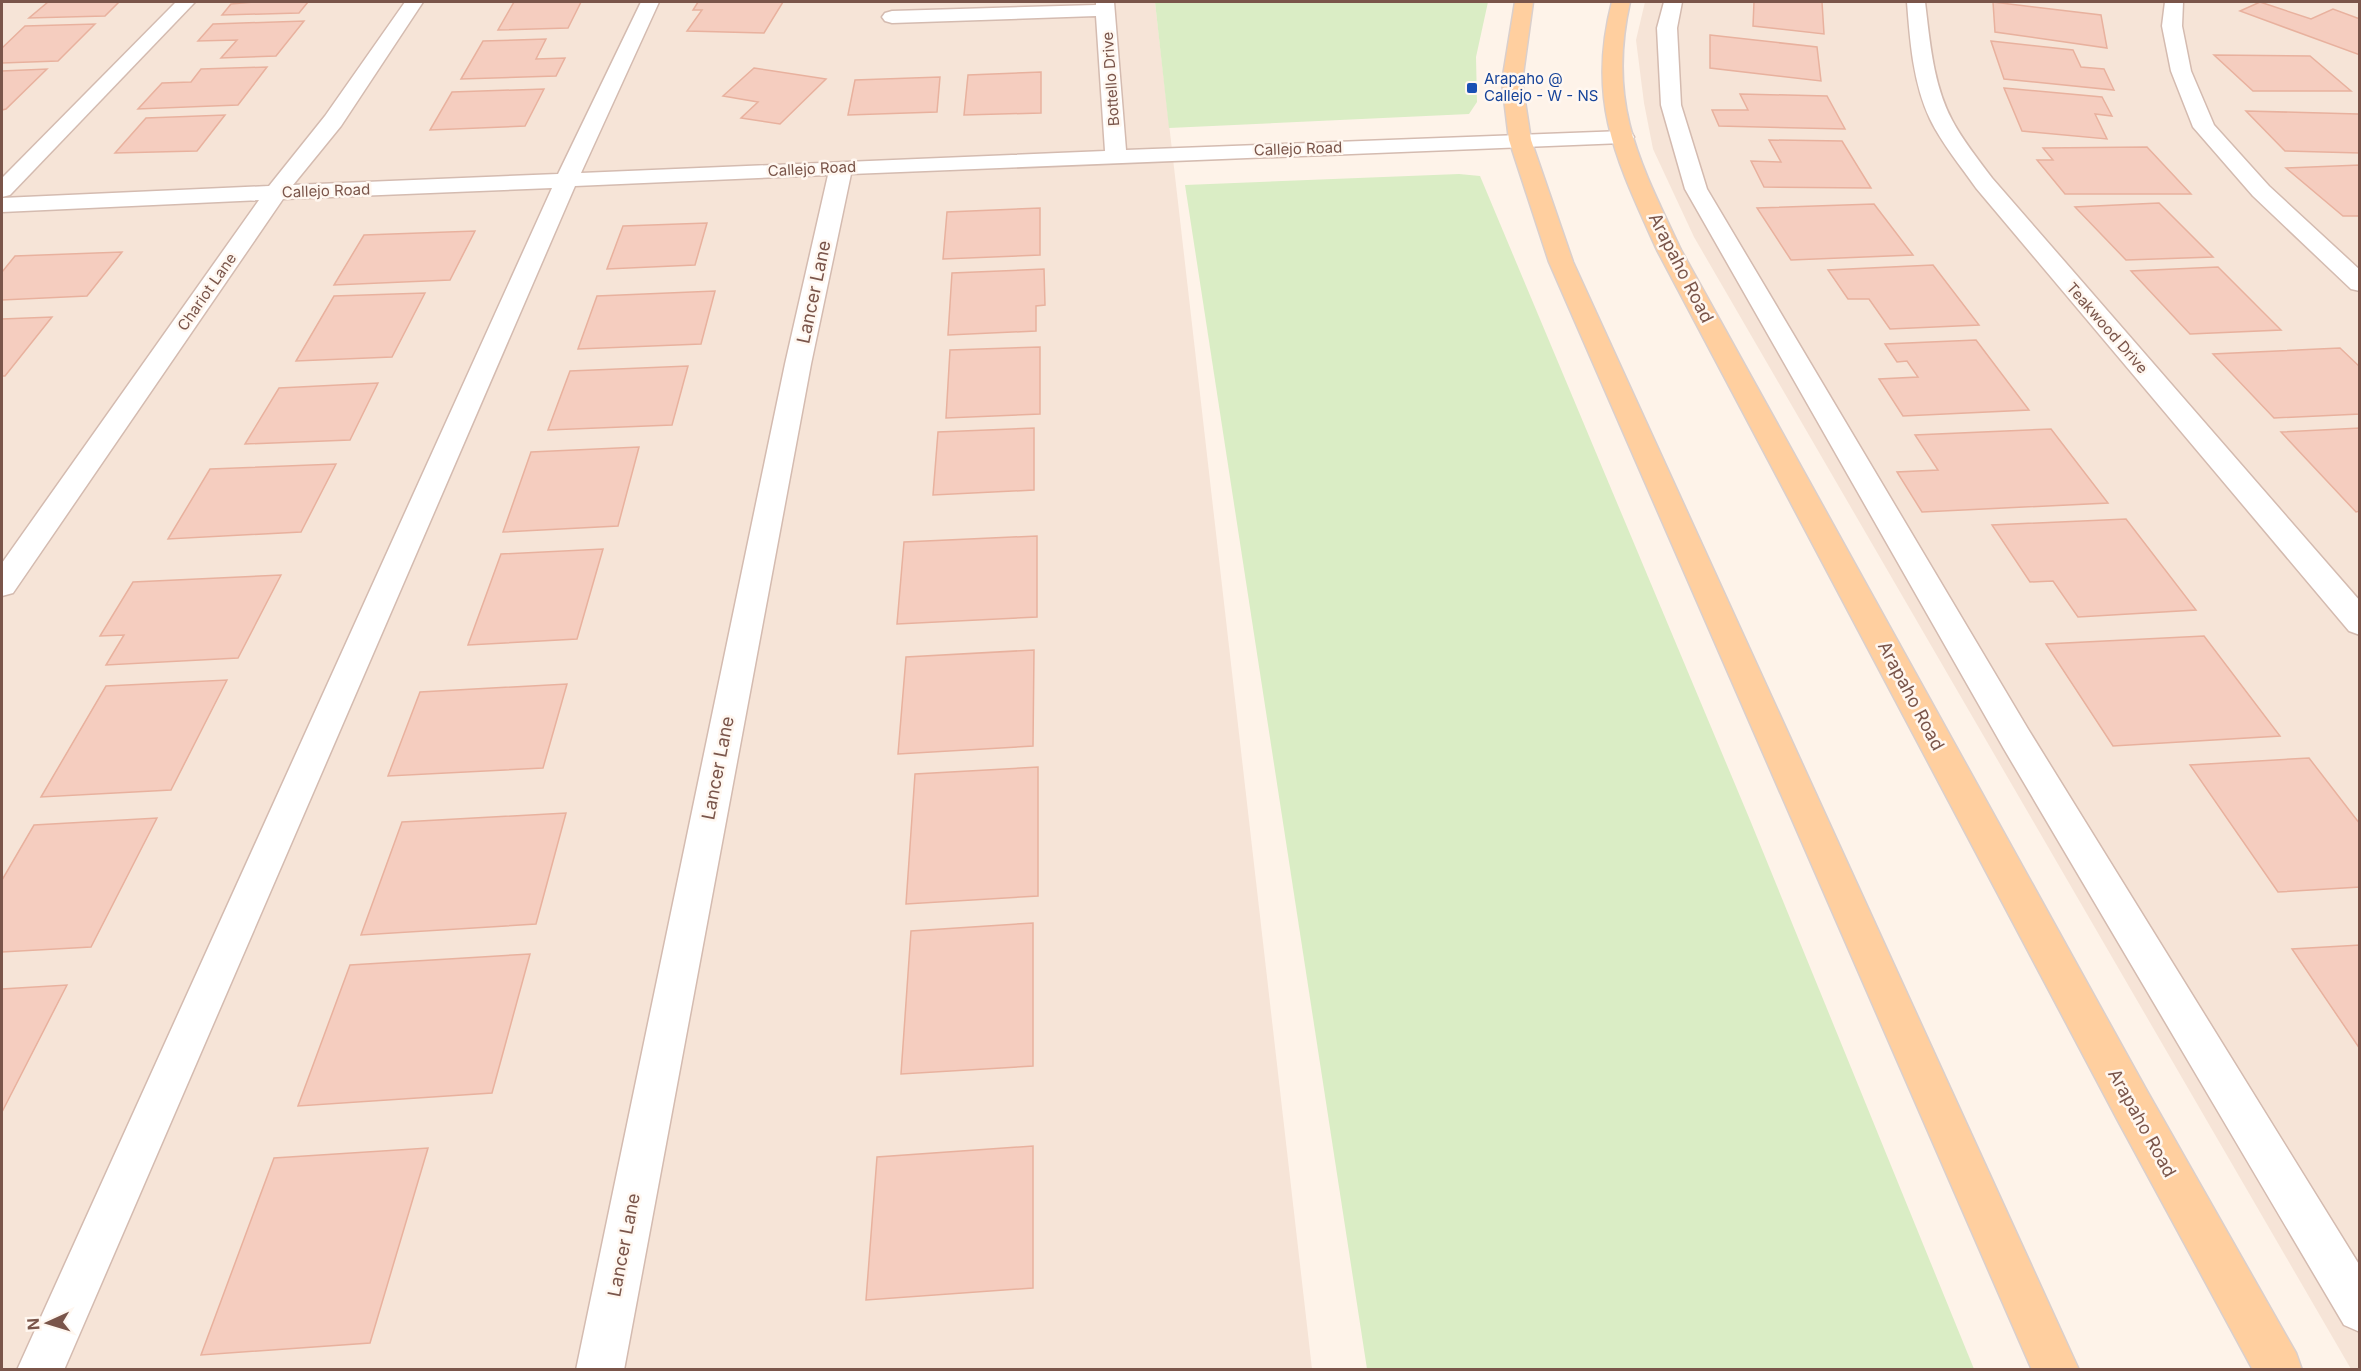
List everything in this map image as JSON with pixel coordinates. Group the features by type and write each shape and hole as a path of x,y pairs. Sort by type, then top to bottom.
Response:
{"main road":[{"path":"1524,2 1512,82 1520,140 1561,262 2056,1370"},
{"name":"Arapaho Road","path":"1621,2 1613,35 1611,74 1614,103 1639,185 1669,250 2137,1115 2279,1370"}],"street":[{"path":"2,190 186,2"},
{"name":"Chariot Lane","path":"2,585 276,193 333,121 414,2"},
{"path":"40,1370 566,181 650,2"},
{"path":"1673,2 1667,28 1671,105 1696,189 2016,739 2360,1310"},
{"name":"Teakwood Drive","path":"1916,2 1920,49 1926,80 1937,110 1941,120 1984,183 2360,623"},
{"path":"2174,2 2172,26 2181,71 2204,127 2261,192 2360,284"},
{"path":"892,17 1105,6"},
{"name":"Bottello Drive","path":"1105,6 1116,157"},
{"name":"Callejo Road","path":"2,205 841,168 1623,137"},
{"name":"Lancer Lane","path":"600,1370 796,376 841,168"}],"shaded area":[{"path":"2,2 1155,2 1312,1369 2,1370"},
{"path":"1645,2 2359,2 2359,1369 2351,1369 1694,237 1653,149 1644,103 1636,40"}],"green space":[{"path":"1155,2 1488,2 1476,57 1477,102 1469,114 1169,128"},
{"path":"1459,174 1480,176 1750,820 1974,1369 1367,1369 1185,185"}],"building":[{"path":"48,2 119,2 105,16 29,18"},
{"path":"308,2 299,13 222,15 231,4"},
{"path":"514,2 581,2 568,28 498,30"},
{"path":"698,2 783,2 764,33 687,31 702,10 693,10"},
{"path":"1754,2 1822,2 1824,34 1753,26"},
{"path":"1993,2 2101,15 2107,48 1995,32"},
{"path":"2260,2 2311,19 2333,9 2360,19 2360,55 2240,11"},
{"path":"304,21 276,56 221,58 237,40 198,41 213,24"},
{"path":"95,24 58,61 2,63 2,48 25,26"},
{"path":"1710,35 1817,47 1821,81 1710,68"},
{"path":"546,39 536,59 565,58 556,76 461,79 483,41"},
{"path":"1991,41 2073,50 2081,67 2104,69 2114,90 2004,79"},
{"path":"2214,55 2310,56 2351,91 2253,91"},
{"path":"267,67 238,105 138,109 162,83 191,82 201,69"},
{"path":"754,68 826,79 780,124 741,118 758,102 723,96"},
{"path":"47,69 6,109 2,110 2,71"},
{"path":"1041,72 1041,113 964,115 968,75"},
{"path":"940,77 937,112 848,115 855,80"},
{"path":"2004,88 2102,97 2112,116 2095,114 2107,139 2022,131"},
{"path":"544,89 525,126 430,130 452,92"},
{"path":"1740,94 1827,96 1845,129 1719,126 1712,110 1748,110"},
{"path":"2246,111 2358,114 2360,116 2360,153 2285,151"},
{"path":"225,115 197,151 115,153 146,118"},
{"path":"1769,140 1842,141 1871,188 1764,187 1751,161 1781,162"},
{"path":"2147,147 2191,194 2065,194 2037,160 2053,160 2043,148"},
{"path":"2360,165 2360,216 2343,216 2286,168"},
{"path":"2159,203 2213,257 2126,260 2075,207"},
{"path":"1874,204 1913,255 1791,260 1757,208"},
{"path":"1040,208 1040,255 943,259 947,212"},
{"path":"707,223 695,265 607,269 623,226"},
{"path":"475,231 450,280 334,285 364,235"},
{"path":"122,252 87,296 2,300 2,272 15,256"},
{"path":"1933,265 1979,325 1890,329 1869,299 1848,299 1828,270"},
{"path":"2218,267 2281,330 2190,334 2131,271"},
{"path":"1044,269 1045,305 1036,306 1036,331 948,335 952,273"},
{"path":"715,291 701,344 578,349 597,296"},
{"path":"425,293 392,357 296,361 334,296"},
{"path":"52,317 5,376 2,376 2,319"},
{"path":"1976,340 2029,410 1903,416 1879,379 1918,377 1907,361 1897,362 1885,344"},
{"path":"1040,347 1040,414 946,418 950,350"},
{"path":"2340,348 2360,367 2360,414 2274,418 2213,354"},
{"path":"688,366 672,425 548,430 570,371"},
{"path":"378,383 350,440 245,444 279,388"},
{"path":"1034,428 1034,490 933,495 938,432"},
{"path":"2360,428 2360,511 2356,512 2281,432"},
{"path":"2051,429 2108,503 1922,512 1897,472 1938,470 1915,435"},
{"path":"639,447 618,526 503,532 531,452"},
{"path":"336,464 301,532 168,539 210,469"},
{"path":"2126,519 2196,610 2078,617 2053,581 2030,582 1992,525"},
{"path":"1037,536 1037,617 897,624 904,542"},
{"path":"603,549 577,639 468,645 501,554"},
{"path":"281,575 238,658 106,665 124,635 100,636 133,582"},
{"path":"2204,636 2280,736 2113,746 2046,644"},
{"path":"1034,650 1033,746 898,754 906,657"},
{"path":"227,680 171,790 41,797 106,686"},
{"path":"567,684 543,768 388,776 420,692"},
{"path":"2309,758 2360,824 2360,887 2278,892 2190,765"},
{"path":"1038,767 1038,896 906,904 915,774"},
{"path":"566,813 536,924 361,935 402,822"},
{"path":"157,818 91,947 2,952 2,880 34,825"},
{"path":"1033,923 1033,1066 901,1074 911,931"},
{"path":"2360,945 2360,1049 2292,949"},
{"path":"530,954 492,1093 298,1106 350,965"},
{"path":"67,985 2,1112 2,989"},
{"path":"1033,1146 1033,1288 866,1300 877,1157"},
{"path":"428,1148 370,1343 201,1355 274,1158"}],"place":[{"name":"Arapaho @ Callejo - W - NS","path":"1472,88"}]}
